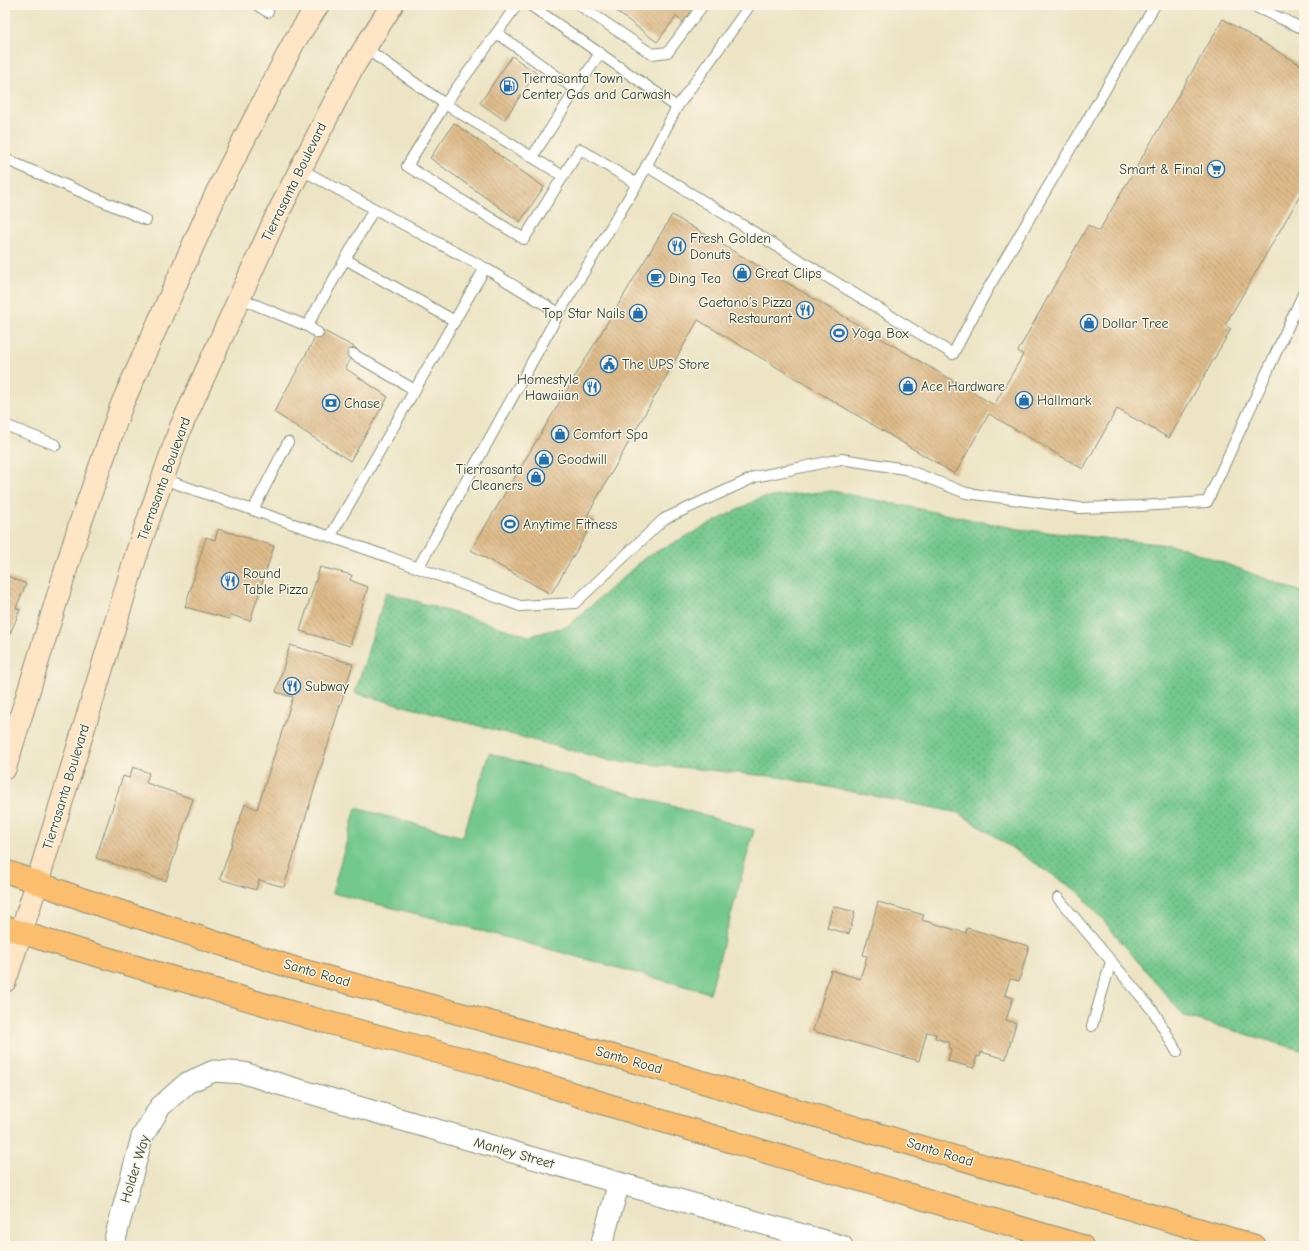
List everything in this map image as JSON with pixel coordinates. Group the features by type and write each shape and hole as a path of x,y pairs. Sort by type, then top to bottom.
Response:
{"main road":[{"path":"5,768 79,527 122,404 218,192 294,42 318,5"},
{"name":"Tierrasanta Boulevard","path":"5,981 13,930 37,883 125,591 180,429 277,215 351,70 392,5"},
{"name":"Santo Road","path":"5,871 85,900 291,966 627,1059 1255,1246"},
{"path":"13,930 310,1018 479,1063 613,1106 1082,1246"}],"street":[{"name":"Manley Street","path":"187,1083 214,1071 244,1073 619,1183 842,1246"},
{"name":"Holder Way","path":"115,1246 115,1239 142,1137 160,1107 187,1083"},
{"path":"601,1246 619,1183"}],"lane":[{"path":"257,5 268,12"},
{"path":"517,5 445,104 407,166 524,239 580,149 637,184"},
{"path":"530,5 677,107"},
{"path":"579,5 652,54 668,52 703,5"},
{"path":"418,568 559,313 637,184 677,107 750,5"},
{"path":"646,166 953,354 990,286 1155,5"},
{"path":"1252,5 1304,29"},
{"path":"497,33 576,90"},
{"path":"365,48 445,104 563,176"},
{"path":"532,157 600,53"},
{"path":"5,159 146,220"},
{"path":"300,170 485,268 559,313"},
{"path":"307,326 374,209"},
{"path":"345,259 455,321"},
{"path":"330,537 485,268"},
{"path":"163,479 418,568 520,606 575,603 664,518 755,477 841,459 904,469 966,493 1080,508 1208,502 1304,292"},
{"path":"239,298 307,326 318,333"},
{"path":"353,354 415,390"},
{"path":"5,425 56,445"},
{"path":"253,510 288,442"},
{"path":"1058,898 1154,1012 1178,1052"},
{"path":"1092,1026 1111,962"}],"green space":[{"path":"832,491 1018,529 1178,546 1304,593 1304,1051 1184,1016 1080,893 959,813 778,777 608,760 355,693 386,592 529,636 568,626 646,557 760,498"},
{"path":"489,753 754,830 710,993 438,919 332,893 356,808 463,837"}],"building":[{"path":"608,5 697,5 683,22 676,17 657,42"},
{"path":"1223,19 1304,67 1304,189 1225,325 1231,329 1169,438 1117,409 1083,469 989,414 955,474 698,320 587,516 595,519 551,594 471,550 672,215 994,405 1023,355 1018,351 1088,225 1099,231"},
{"path":"512,56 536,73 504,120 480,103"},
{"path":"454,123 544,187 520,222 430,158"},
{"path":"320,329 356,348 345,368 388,397 350,461 274,412"},
{"path":"218,529 274,546 250,621 231,615 229,619 185,607 206,537 215,540"},
{"path":"320,567 352,575 350,580 368,587 350,646 300,631"},
{"path":"5,575 26,584 16,608 20,610 10,634 5,631"},
{"path":"290,645 353,664 284,887 259,880 256,890 220,879 245,804 257,809 293,697 276,692"},
{"path":"133,767 149,773 146,783 193,799 166,881 96,858 123,776 129,778"},
{"path":"878,902 924,915 922,920 966,933 967,928 1029,946 1019,981 1010,979 1005,995 1013,998 1006,1020 1016,1023 1006,1059 981,1052 980,1057 977,1056 974,1068 948,1061 951,1049 949,1048 950,1043 935,1038 936,1034 927,1032 919,1061 813,1031 831,970 860,979 867,956 863,955"},
{"path":"833,906 855,912 849,934 827,928"}],"place":[{"name":"Tierrasanta Town Center Gas and Carwash","path":"509,86"},
{"name":"Smart & Final","path":"1216,169"},
{"name":"Fresh Golden Donuts","path":"677,246"},
{"name":"Great Clips","path":"742,273"},
{"name":"Ding Tea","path":"656,278"},
{"name":"Gaetano's Pizza Restaurant","path":"805,310"},
{"name":"Top Star Nails","path":"638,313"},
{"name":"Dollar Tree","path":"1089,323"},
{"name":"Yoga Box","path":"839,333"},
{"name":"The UPS Store","path":"609,364"},
{"name":"Ace Hardware","path":"908,386"},
{"name":"Homestyle Hawaiian","path":"592,387"},
{"name":"Hallmark","path":"1024,400"},
{"name":"Chase","path":"331,403"},
{"name":"Comfort Spa","path":"560,434"},
{"name":"Goodwill","path":"544,459"},
{"name":"Tierrasanta Cleaners","path":"536,477"},
{"name":"Anytime Fitness","path":"510,524"},
{"name":"Round Table Pizza","path":"230,581"},
{"name":"Subway","path":"292,686"}]}
